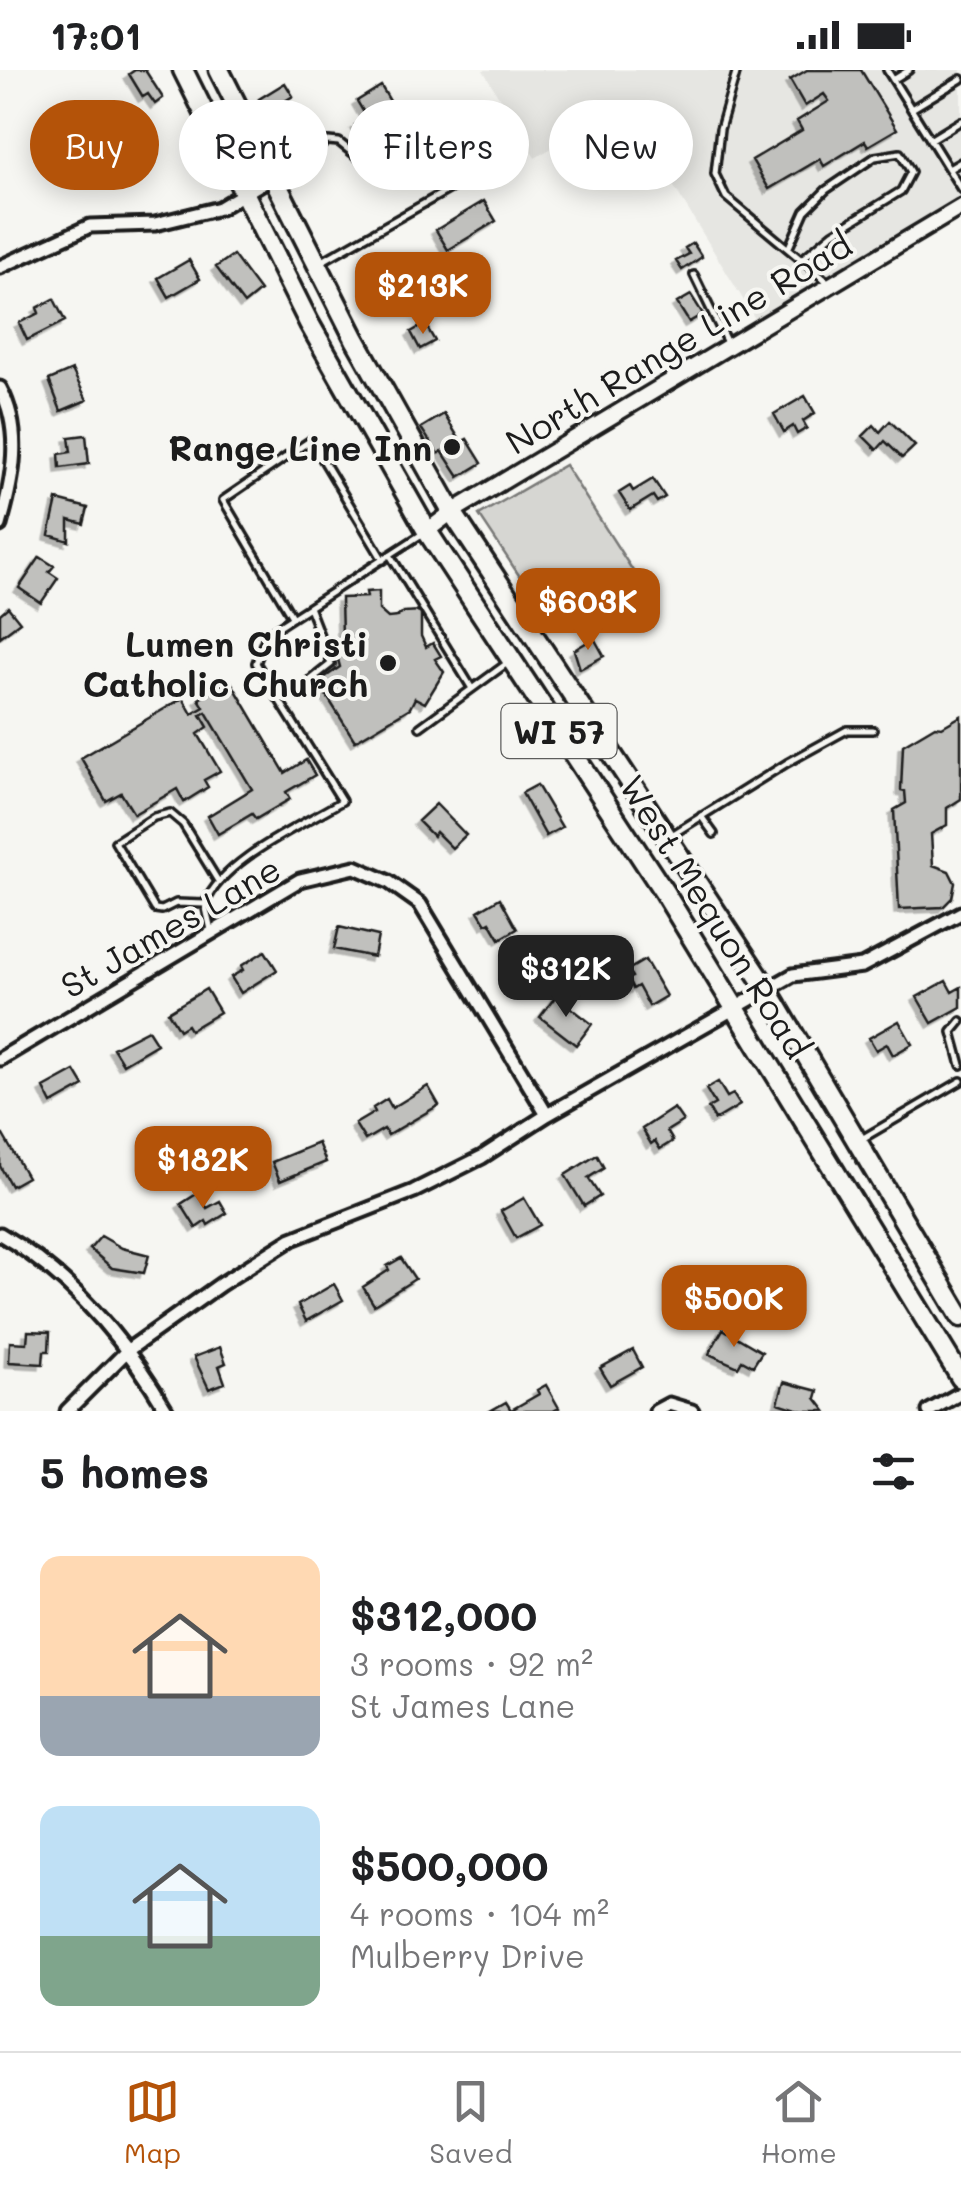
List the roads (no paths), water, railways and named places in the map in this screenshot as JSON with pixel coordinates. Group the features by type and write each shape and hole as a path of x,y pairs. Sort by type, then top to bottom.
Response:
{"main road":[{"name":"West Mequon Road","path":"183,70 335,372 427,531 664,892 961,1378"},
{"name":"West Mequon Road","path":"222,71 236,100"},
{"name":"West Mequon Road","path":"279,190 452,512 767,988 961,1317"}],"street":[{"path":"0,267 90,226 155,224 192,217 220,208 252,190"},
{"name":"North Range Line Road","path":"427,531 452,512 961,207"},
{"path":"0,388 7,401 16,451 0,525"},
{"name":"St James Lane","path":"0,1059 300,880 355,867 388,882 420,904 547,1115"},
{"path":"67,1411 128,1350 220,1284 292,1240 466,1166 547,1115 793,975 862,966 961,913"},
{"path":"0,1234 54,1272 128,1350 167,1411"},
{"path":"929,1411 961,1392"},
{"path":"656,1411 669,1404 692,1411"}],"lane":[{"path":"737,70 720,129 715,174 726,197 831,284"},
{"path":"887,70 961,188"},
{"path":"893,80 908,70"},
{"path":"912,108 961,79"},
{"path":"930,140 961,121"},
{"path":"789,247 805,210 826,190 874,156 900,153 911,172 901,191 833,233 802,259"},
{"path":"949,170 961,162"},
{"path":"316,264 448,190"},
{"path":"694,275 728,346"},
{"path":"293,618 223,500 311,440 383,560"},
{"path":"212,932 205,904 218,881 243,860 342,802 256,663 268,634 427,531"},
{"path":"390,555 472,687"},
{"path":"308,682 331,664 309,607"},
{"path":"420,727 510,661"},
{"path":"668,836 847,730 873,730"},
{"path":"205,904 176,903 155,909 115,842 154,817 170,813 183,824 218,881"},
{"path":"702,816 714,834"},
{"path":"961,1020 952,1032 961,1065"},
{"path":"857,1142 961,1081"}],"place":[{"name":"Range Line Inn","path":"452,447"},
{"name":"Lumen Christi Catholic Church","path":"388,663"}]}
